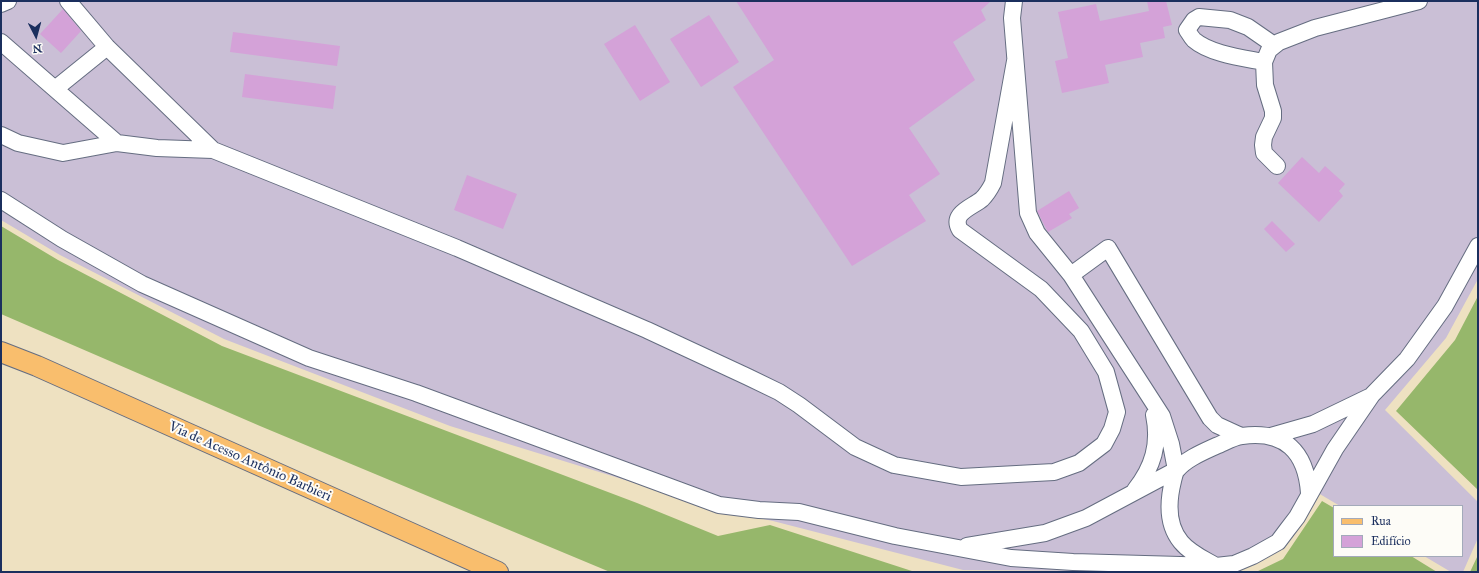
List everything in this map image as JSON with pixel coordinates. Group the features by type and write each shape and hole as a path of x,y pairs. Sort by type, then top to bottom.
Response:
{"main road":[{"name":"Via de Acesso Antônio Barbieri","path":"1,352 37,366 498,572"}],"street":[{"path":"1,4 8,1"},
{"path":"68,1 107,47 213,150"},
{"path":"1014,1 1012,18 1028,213 1037,233 1071,275 1162,416 1176,470 1169,503 1173,530 1189,550 1216,566"},
{"path":"1277,166 1264,153 1263,145 1264,137 1273,118 1273,111 1265,85 1264,62 1269,50 1279,42 1315,28 1419,1"},
{"path":"1264,62 1225,54 1205,47 1194,40 1187,30 1194,20 1199,17 1230,20 1248,28 1274,45"},
{"path":"1,42 117,143"},
{"path":"55,89 107,47"},
{"path":"1,135 18,144 63,152 117,143 157,148 213,150 456,248 647,330 779,392 856,447 894,465 961,477 1032,474 1054,472 1079,463 1104,444 1112,429 1117,412 1106,372 1081,331 1041,289 960,230 957,226 957,218 961,213 982,199 993,183 1015,61"},
{"path":"1,200 62,239 142,284 309,358 416,393 719,505 759,510 799,512 896,536 1011,558 1073,562 1216,566 1241,562 1278,542 1297,517 1335,449 1372,395 1407,359 1445,306 1478,246"},
{"path":"1071,275 1108,248 1210,418 1218,425 1241,436"},
{"path":"955,547 1045,533 1086,518 1176,470 1187,461 1204,452 1241,436 1271,436 1313,424 1340,413 1372,395"},
{"path":"1132,494 1147,474 1155,455 1156,424 1151,400"},
{"path":"1271,436 1288,445 1304,464 1308,476 1309,494"}],"shaded area":[{"path":"1,1 1478,1 1478,279 1446,338 1385,410 1478,502 1478,538 1463,572 1451,572 1426,557 1463,557 1463,505 1338,505 1318,493 1281,547 1238,572 963,570 773,521 729,512 450,426 224,339 60,255 1,220"}],"green space":[{"path":"1,226 58,260 222,346 637,503 718,536 770,525 915,572 610,572 260,426 1,314"},
{"path":"1478,296 1478,490 1396,411 1455,340"},
{"path":"1322,501 1333,507 1333,557 1413,557 1437,572 1256,572 1283,559"},
{"path":"1478,555 1478,572 1470,572"}],"building":[{"path":"736,1 991,1 981,10 986,20 953,42 975,80 909,128 940,174 909,195 926,221 852,266 733,87 774,60"},
{"path":"1147,1 1166,1 1172,25 1163,27 1165,38 1140,43 1143,57 1105,65 1109,83 1062,93 1055,61 1068,58 1058,12 1096,4 1100,21 1149,11"},
{"path":"63,9 81,31 61,53 40,34"},
{"path":"709,15 739,62 701,87 670,39"},
{"path":"635,25 670,82 640,101 604,44"},
{"path":"233,32 340,46 337,66 230,52"},
{"path":"245,74 336,86 333,109 242,97"},
{"path":"1302,157 1319,173 1325,166 1345,184 1339,191 1343,196 1319,222 1278,183"},
{"path":"467,175 517,194 503,229 454,210"},
{"path":"1069,191 1079,208 1069,214 1072,218 1048,232 1037,211"},
{"path":"1272,221 1295,244 1286,252 1264,229"}]}
